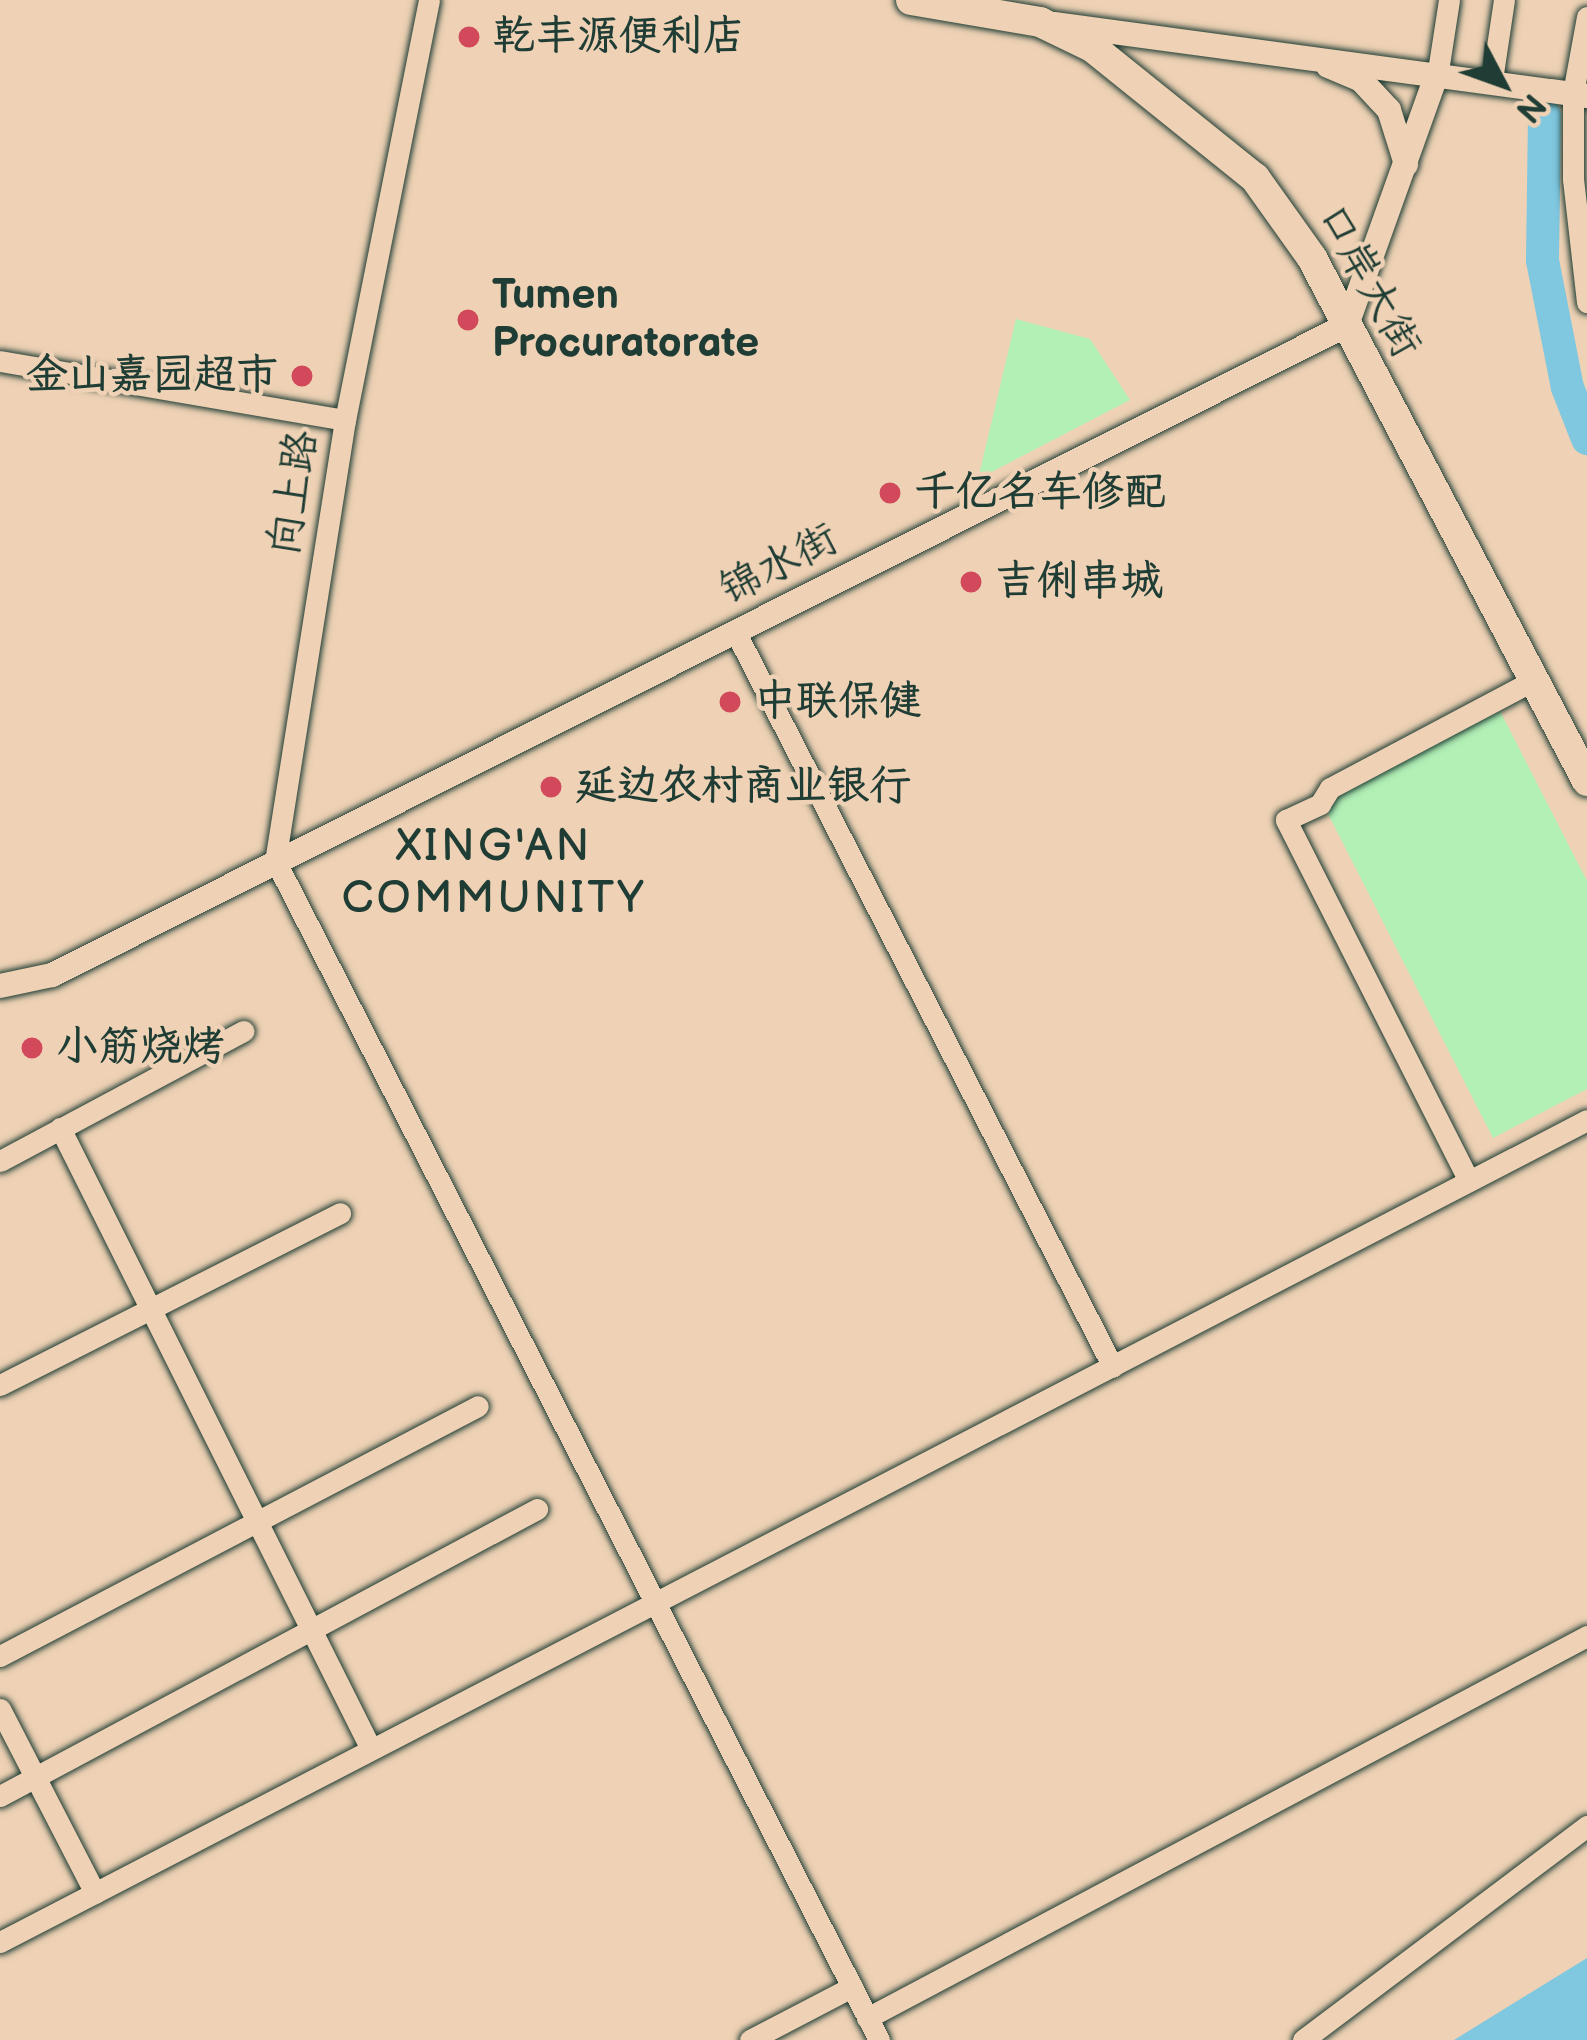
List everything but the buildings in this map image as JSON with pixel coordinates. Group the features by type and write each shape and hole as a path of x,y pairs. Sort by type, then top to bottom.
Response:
{"highway":[{"name":"口岸大街","path":"911,0 1040,22 1142,80 1255,178 1347,325 1587,781"}],"main road":[{"path":"1040,22 1438,70 1580,95"},
{"path":"1298,54 1361,80 1389,110 1407,166"},
{"path":"1347,325 1438,70"},
{"name":"锦水街","path":"0,986 52,975 1347,325"}],"street":[{"name":"向上路","path":"275,860 345,419 428,0"},
{"path":"1438,70 1449,0"},
{"path":"1492,80 1504,0"},
{"path":"1587,17 1573,178 1587,302"},
{"path":"0,361 345,419"},
{"path":"735,631 1113,1367"},
{"path":"1469,1181 1286,820 1321,804 1330,788 1534,680"},
{"path":"275,860 879,2040"},
{"path":"0,1161 243,1030"},
{"path":"0,1942 1587,1120"},
{"path":"60,1128 370,1748"},
{"path":"0,1385 340,1213"},
{"path":"0,1657 478,1406"},
{"path":"0,1796 537,1509"},
{"path":"867,2018 1587,1636"},
{"path":"0,1709 95,1893"},
{"path":"1303,2040 1587,1826"},
{"path":"751,2040 852,1987"}],"green space":[{"path":"1016,319 1090,339 1130,400 978,479"},
{"path":"1500,711 1587,881 1587,1089 1493,1138 1322,802"}],"water":[{"path":"1587,1958 1587,2040 1454,2040"}],"waterway":[{"path":"1544,115 1542,260 1567,387 1587,438"}],"place":[{"name":"乾丰源便利店","path":"469,37"},
{"name":"Tumen Procuratorate","path":"468,320"},
{"name":"金山嘉园超市","path":"302,376"},
{"name":"千亿名车修配","path":"890,493"},
{"name":"吉俐串城","path":"971,582"},
{"name":"中联保健","path":"730,702"},
{"name":"延边农村商业银行","path":"551,787"},
{"name":"小筋烧烤","path":"32,1048"}],"district":[{"name":"XING'AN COMMUNITY","path":"494,873"}]}
